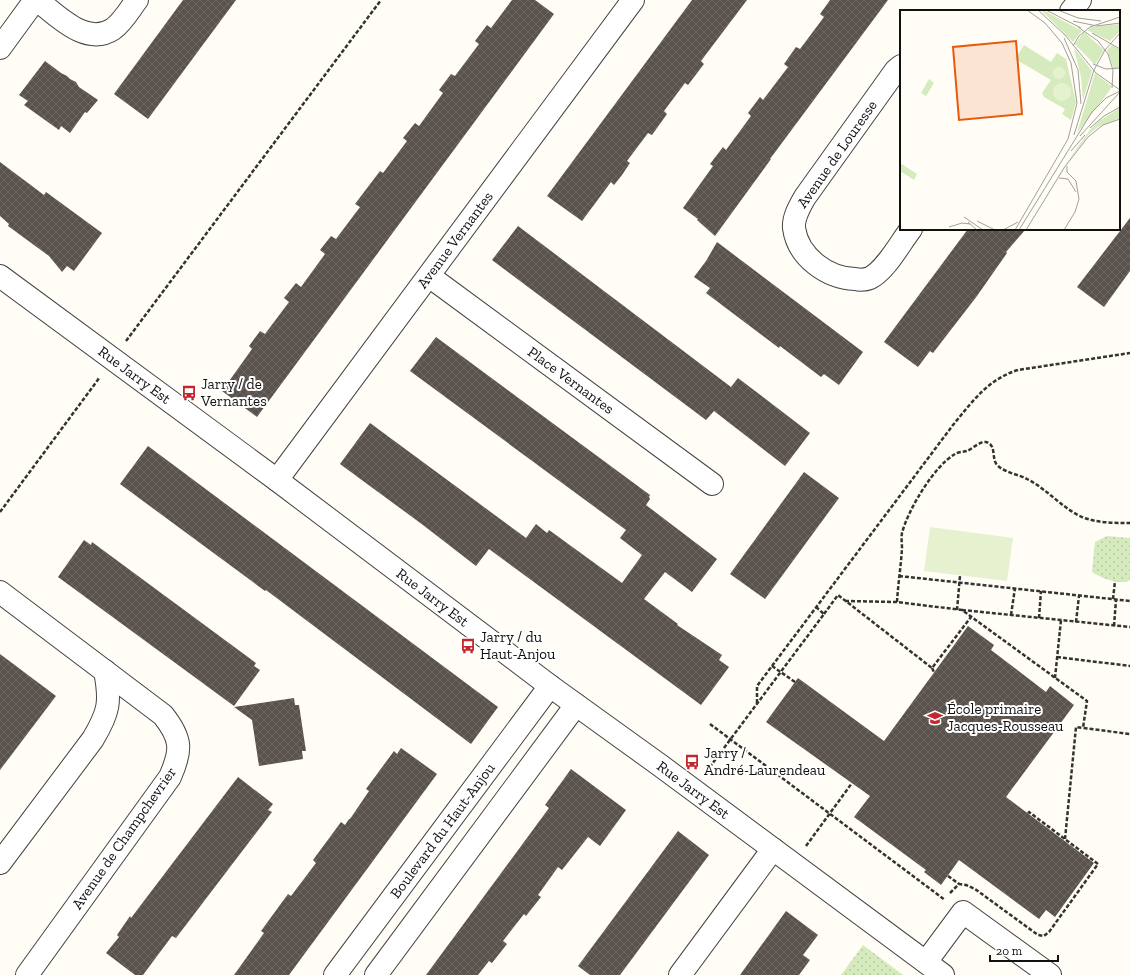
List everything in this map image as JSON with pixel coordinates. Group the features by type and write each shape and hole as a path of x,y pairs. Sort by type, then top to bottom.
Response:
{"street":[{"path":"0,48 36,0 78,31 91,35 103,34 113,29 123,19 137,0"},
{"name":"Avenue Vernantes","path":"277,480 633,0"},
{"path":"1072,10 1080,0"},
{"name":"Avenue de Louresse","path":"900,67 896,70 805,197 797,211 794,226 797,242 805,254 817,264 828,272 845,279 860,280 868,279 876,274 910,230"},
{"name":"Rue Jarry Est","path":"0,276 277,480 550,686 943,975"},
{"name":"Place Vernantes","path":"429,276 712,484"},
{"name":"Avenue de Champchevrier","path":"0,592 163,715 173,728 178,742 177,760 170,777 27,975"},
{"path":"0,863 93,739 103,722 108,706 109,690 105,671"},
{"name":"Boulevard du Haut-Anjou","path":"335,975 550,686"},
{"path":"376,975 576,705"},
{"path":"680,975 773,849"},
{"path":"926,962 963,912 1050,975"}],"path":[{"path":"0,512 381,0"},
{"path":"757,704 758,686 772,666 952,425 975,398 995,380 1018,370 1130,353"},
{"path":"897,602 902,546 901,534 919,495 944,462 956,453 967,451 983,442 991,445 997,465 1006,471 1028,479 1082,517 1100,521 1130,523"},
{"path":"899,576 1130,601"},
{"path":"957,610 960,576"},
{"path":"1114,626 1115,581"},
{"path":"1011,615 1014,588"},
{"path":"1039,618 1042,591"},
{"path":"706,772 838,596 932,668 934,672"},
{"path":"1076,622 1079,596"},
{"path":"845,601 897,602 957,610 1130,627"},
{"path":"816,607 824,614"},
{"path":"962,610 1087,701 1083,728"},
{"path":"932,668 970,617"},
{"path":"1055,678 1061,620"},
{"path":"1057,657 1130,666"},
{"path":"772,666 795,682"},
{"path":"710,724 945,899"},
{"path":"1065,839 1076,727 1130,734"},
{"path":"805,846 852,783"},
{"path":"948,876 959,884 975,889 1038,935 1044,936 1049,932 1098,864 1029,812 1028,814"},
{"path":"941,905 952,889 959,884"}],"green space":[{"path":"930,527 1013,538 1007,581 924,571"},
{"path":"1107,536 1130,538 1130,580 1126,582 1116,582 1092,572 1095,542"},
{"path":"863,945 903,975 841,975"}],"building":[{"path":"183,0 236,0 148,119 114,94"},
{"path":"512,0 535,0 554,14 257,417 222,391 252,349 249,346 260,331 265,334 289,302 284,298 296,283 301,287 325,254 320,250 331,236 336,239 360,207 355,204 380,171 383,173 407,141 403,138 415,123 419,126 443,93 439,90 451,74 455,76 479,44 475,41 487,25 491,28"},
{"path":"692,0 747,0 701,61 704,64 688,85 685,83 664,111 667,114 652,135 648,133 627,161 630,163 622,175 614,185 611,182 582,221 547,196"},
{"path":"830,0 888,0 715,236 697,220 698,219 683,208 713,166 710,164 723,147 726,150 751,116 748,113 760,97 763,100 788,67 784,64 796,47 800,49 824,17 820,14"},
{"path":"45,61 76,82 79,87 98,100 87,113 85,112 70,133 61,126 59,130 24,105 28,101 19,95"},
{"path":"0,162 44,195 46,192 102,233 74,271 67,266 62,272 49,256 8,226 9,224 0,216"},
{"path":"1130,218 1130,271 1104,307 1077,287"},
{"path":"518,226 731,387 738,378 810,433 785,466 714,411 706,420 492,260"},
{"path":"967,230 1025,230 1006,252 1007,253 977,296 933,353 930,351 918,367 884,342"},
{"path":"717,242 863,352 839,385 824,374 821,377 780,346 779,348 706,293 710,288 694,277 706,261"},
{"path":"436,337 650,495 650,499 646,505 717,559 692,592 665,572 644,599 678,624 677,625 722,655 719,660 729,667 701,705 489,549 476,566 340,464 370,423 526,538 536,524 547,533 549,530 622,583 642,555 620,538 626,530 410,371"},
{"path":"148,446 498,707 471,744 266,590 265,591 120,484"},
{"path":"804,472 839,498 765,599 730,574"},
{"path":"84,540 91,545 92,542 256,663 254,666 260,670 234,706 58,577"},
{"path":"968,626 994,645 991,650 1046,692 1050,686 1074,705 1006,797 1094,863 1055,917 1046,910 1039,919 959,860 941,885 924,872 926,870 854,817 870,796 766,722 798,678 884,741"},
{"path":"0,654 56,696 0,770"},
{"path":"294,698 295,705 299,705 306,751 302,751 303,759 259,766 252,720 234,707"},
{"path":"401,748 437,774 289,975 234,975 264,933 261,931 288,894 291,896 316,863 313,860 341,822 345,825 350,819 369,791 366,789 394,751 397,754"},
{"path":"571,769 626,810 600,846 588,837 562,870 558,867 538,895 541,897 526,916 524,914 503,941 507,944 492,963 489,961 478,975 426,975 549,808 545,805"},
{"path":"238,777 273,804 268,810 272,812 176,938 172,936 143,975 135,975 106,953 119,937 117,935 130,916 131,918"},
{"path":"678,831 709,855 620,975 590,975 578,966"},
{"path":"786,911 818,935 803,955 810,960 799,975 740,975"}],"place":[{"name":"Jarry / de Vernantes","path":"189,393"},
{"name":"Jarry / du Haut-Anjou","path":"468,646"},
{"name":"École primaire Jacques-Rousseau","path":"935,718"},
{"name":"Jarry / André-Laurendeau","path":"692,762"}]}
